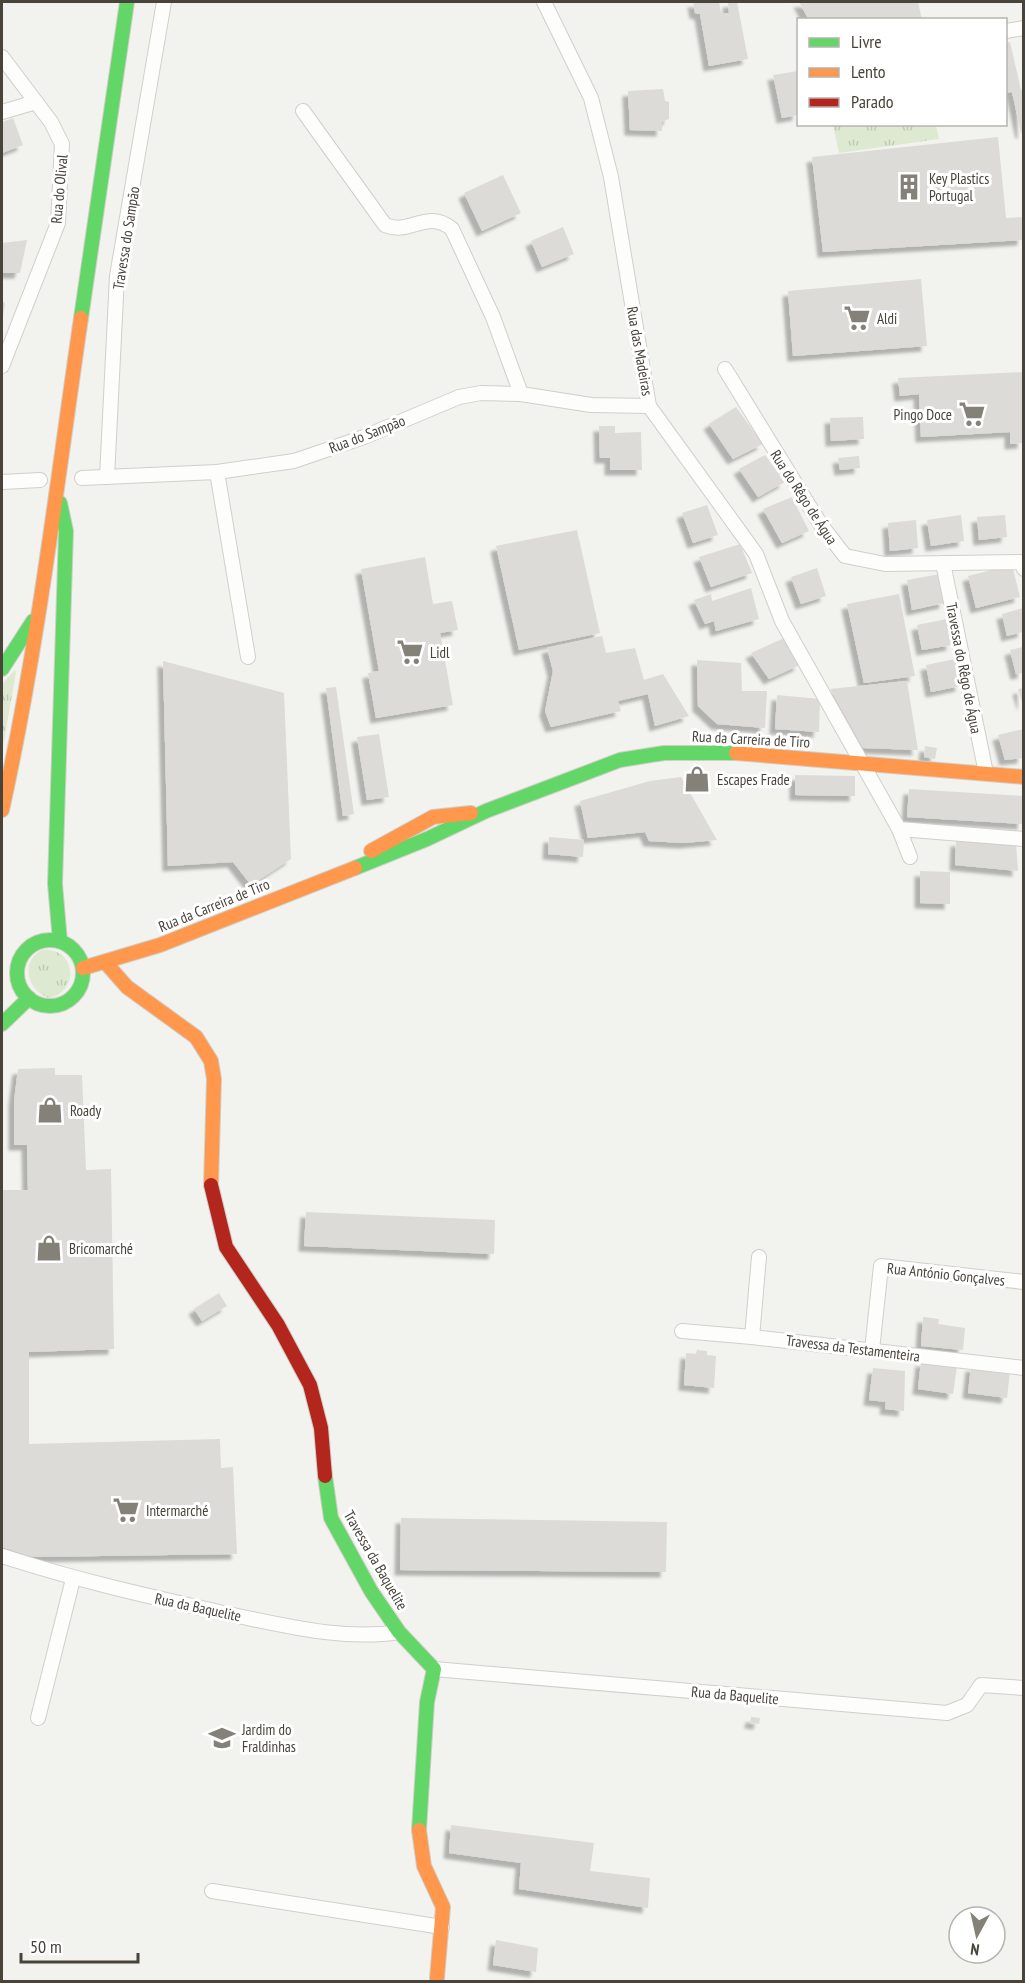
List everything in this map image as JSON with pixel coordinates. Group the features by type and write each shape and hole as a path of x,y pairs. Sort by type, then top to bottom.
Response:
{"main road":[{"path":"2,810 17,742 38,612 127,2"},
{"path":"57,488 66,531 55,884 60,941"},
{"path":"2,669 38,612"},
{"name":"Rua da Carreira de Tiro","path":"83,968 160,945 620,760 664,753 719,752 1023,777"},
{"name":"Rua da Carreira de Tiro","path":"355,866 380,845 433,817 486,812"},
{"path":"427,839 434,826 433,817"},
{"path":"43,940 60,941 73,949 83,968 78,991 66,1002 47,1006 30,998 20,986 12,961 35,943 43,940"},
{"name":"Travessa da Baquelite","path":"105,962 127,987 196,1037 211,1061 214,1079 209,1178 224,1240 302,1368 317,1406 327,1501 331,1518 371,1592 399,1632 434,1669"},
{"path":"2,1024 30,998"},
{"path":"434,1669 427,1702 418,1839 424,1866 443,1907 437,1978"}],"street":[{"name":"Travessa do Sampão","path":"107,477 117,276 164,2"},
{"name":"Rua das Madeiras","path":"544,2 591,98 610,177 649,406 756,554 782,621 899,829 910,857"},
{"path":"1007,31 1023,28"},
{"name":"Rua do Olival","path":"2,57 36,102 62,144 58,223 2,366"},
{"path":"2,112 36,102"},
{"path":"303,111 385,225 399,228 430,220 442,220 453,229 493,317 520,394"},
{"name":"Rua do Rêgo de Água","path":"725,369 821,525 845,556 885,564 1022,562 1023,569"},
{"name":"Rua do Sampão","path":"82,478 217,472 294,461 364,437 459,397 481,393 520,394 591,405 649,406"},
{"path":"217,472 248,657"},
{"path":"2,482 40,480"},
{"name":"Travessa do Rêgo de Água","path":"943,564 986,773"},
{"path":"899,829 1023,839"},
{"path":"752,1337 759,1257"},
{"name":"Rua António Gonçalves","path":"872,1350 881,1266 1023,1282"},
{"name":"Travessa da Testamenteira","path":"682,1331 1023,1368"},
{"name":"Rua da Baquelite","path":"2,1556 73,1579 234,1615 328,1632 378,1635 399,1632"},
{"path":"38,1718 73,1579"},
{"name":"Rua da Baquelite","path":"434,1669 947,1713 967,1705 981,1685 1023,1688"},
{"path":"212,1891 442,1927"}],"green space":[{"path":"833,126 936,126 939,139 839,153"},
{"path":"15,670 16,672 2,752 2,684"},
{"path":"42,950 62,955 70,970 70,979 66,987 60,994 50,998 36,990 29,976 30,961"}],"building":[{"path":"693,2 719,2 721,13 729,13 728,2 737,2 748,59 709,66 700,14 695,13"},
{"path":"799,2 918,2 922,18 808,18"},
{"path":"1010,42 1021,90 1023,89 1023,133 1021,133 1012,92 1007,93 1007,43"},
{"path":"797,71 797,115 782,118 773,75"},
{"path":"663,89 665,101 669,102 669,119 662,122 662,131 630,130 628,91"},
{"path":"13,118 23,145 2,153 2,122"},
{"name":"Key Plastics Portugal","path":"998,137 1006,218 1023,217 1023,240 823,252 812,157"},
{"path":"503,175 521,213 482,231 464,193"},
{"path":"563,227 574,254 542,267 531,241"},
{"path":"27,240 20,273 2,273 2,243"},
{"name":"Aldi","path":"921,279 927,346 793,356 788,291"},
{"path":"2,300 5,304 3,316 2,316"},
{"name":"Pingo Doce","path":"1023,372 1023,443 1010,444 1010,432 921,437 919,394 900,396 898,378"},
{"path":"736,407 763,444 733,459 709,424"},
{"path":"863,417 864,439 831,441 830,418"},
{"path":"599,426 615,426 615,433 641,432 642,470 610,470 610,458 600,458"},
{"path":"765,455 785,482 758,497 739,469"},
{"path":"859,456 860,468 840,470 838,458"},
{"path":"792,497 809,531 782,543 763,509"},
{"path":"707,505 718,535 693,543 682,513"},
{"path":"961,515 964,541 931,546 927,520"},
{"path":"1005,515 1007,537 979,540 977,517"},
{"path":"916,520 918,548 890,551 888,523"},
{"path":"577,530 600,633 519,650 496,546"},
{"path":"740,544 752,573 711,587 699,557"},
{"name":"Lidl","path":"425,557 433,604 452,601 458,630 440,633 453,705 376,718 368,673 379,671 361,569"},
{"path":"1012,565 1020,597 976,608 968,576"},
{"path":"817,568 826,596 801,604 791,577"},
{"path":"940,574 945,603 912,610 907,580"},
{"path":"751,588 759,619 716,631 714,621 705,624 694,600 711,594 712,601"},
{"path":"899,594 915,676 864,683 847,604"},
{"path":"1023,608 1023,632 1007,636 1002,614"},
{"path":"947,619 952,645 922,650 917,625"},
{"path":"602,636 606,653 635,648 644,680 663,674 689,716 655,726 648,694 618,701 621,711 551,727 545,711 553,671 547,648"},
{"path":"784,638 800,665 769,679 751,653"},
{"path":"1023,647 1023,673 1016,674 1010,650"},
{"path":"955,659 961,686 931,692 926,665"},
{"path":"697,660 741,663 742,691 767,691 765,728 717,724 698,706"},
{"path":"163,661 284,693 291,859 251,885 233,862 168,866"},
{"path":"907,681 918,750 863,748 830,689"},
{"path":"336,687 354,814 343,816 326,688"},
{"path":"1023,688 1023,706 1018,689"},
{"path":"777,695 820,699 819,732 775,729"},
{"path":"1023,729 1023,758 1005,760 998,735"},
{"path":"379,734 389,797 367,800 357,737"},
{"path":"925,746 937,748 935,759 924,757"},
{"path":"795,775 855,776 855,796 795,795"},
{"path":"681,777 717,840 684,843 649,841 645,832 588,838 580,801 650,781"},
{"path":"909,789 1023,796 1023,824 907,817"},
{"path":"549,837 584,840 583,857 548,854"},
{"path":"956,841 1016,844 1018,871 955,865"},
{"path":"920,871 950,872 950,904 920,903"},
{"path":"55,1068 55,1075 82,1075 86,1170 111,1169 114,1349 29,1352 29,1444 220,1439 221,1468 233,1467 237,1554 32,1557 2,1547 2,1190 28,1190 27,1145 14,1145 14,1101 18,1069"},
{"path":"306,1212 495,1220 494,1254 304,1246"},
{"path":"219,1293 227,1306 202,1321 194,1309"},
{"path":"923,1317 939,1319 938,1324 965,1328 963,1350 921,1346"},
{"path":"697,1350 707,1351 707,1355 716,1356 714,1388 684,1385 686,1353 696,1354"},
{"path":"921,1361 957,1366 953,1394 918,1389"},
{"path":"971,1366 1010,1371 1007,1398 968,1393"},
{"path":"873,1368 905,1371 904,1411 885,1409 886,1402 869,1400"},
{"path":"401,1518 667,1522 666,1572 400,1570"},
{"path":"751,1717 760,1718 759,1724 750,1723"},
{"path":"451,1825 594,1843 590,1871 650,1878 648,1908 519,1889 521,1863 449,1853"},
{"path":"496,1940 538,1948 536,1972 493,1965"}],"traffic: fast":[{"path":"81,318 127,2"},
{"path":"60,503 66,531 55,884 60,941"},
{"path":"2,669 33,621"},
{"path":"355,868 427,839 486,811 620,760 664,753 736,753"},
{"path":"50,940 63,943 73,950 80,960 83,973 80,986 73,996 63,1003 50,1006 37,1003 27,996 20,986 17,973 20,960 27,950 37,943 50,940"},
{"path":"2,1024 29,998"},
{"path":"325,1476 331,1518 371,1591 399,1632 434,1669 427,1702 419,1830"}],"traffic: slow":[{"path":"2,810 36,626 81,318"},
{"path":"736,753 1024,777"},
{"path":"371,851 433,817 471,813"},
{"path":"83,968 160,945 355,868"},
{"path":"105,962 127,987 196,1037 211,1061 214,1079 211,1185"},
{"path":"419,1830 424,1866 443,1907 437,1978"}],"traffic: jam":[{"path":"211,1185 226,1247 278,1325 310,1385 321,1428 325,1476"}],"place":[{"name":"Key Plastics Portugal","path":"909,187"},
{"name":"Aldi","path":"857,318"},
{"name":"Pingo Doce","path":"972,414"},
{"name":"Lidl","path":"410,652"},
{"name":"Escapes Frade","path":"697,779"},
{"name":"Roady","path":"50,1110"},
{"name":"Bricomarché","path":"49,1248"},
{"name":"Intermarché","path":"126,1510"},
{"name":"Jardim do Fraldinhas","path":"222,1738"}]}
